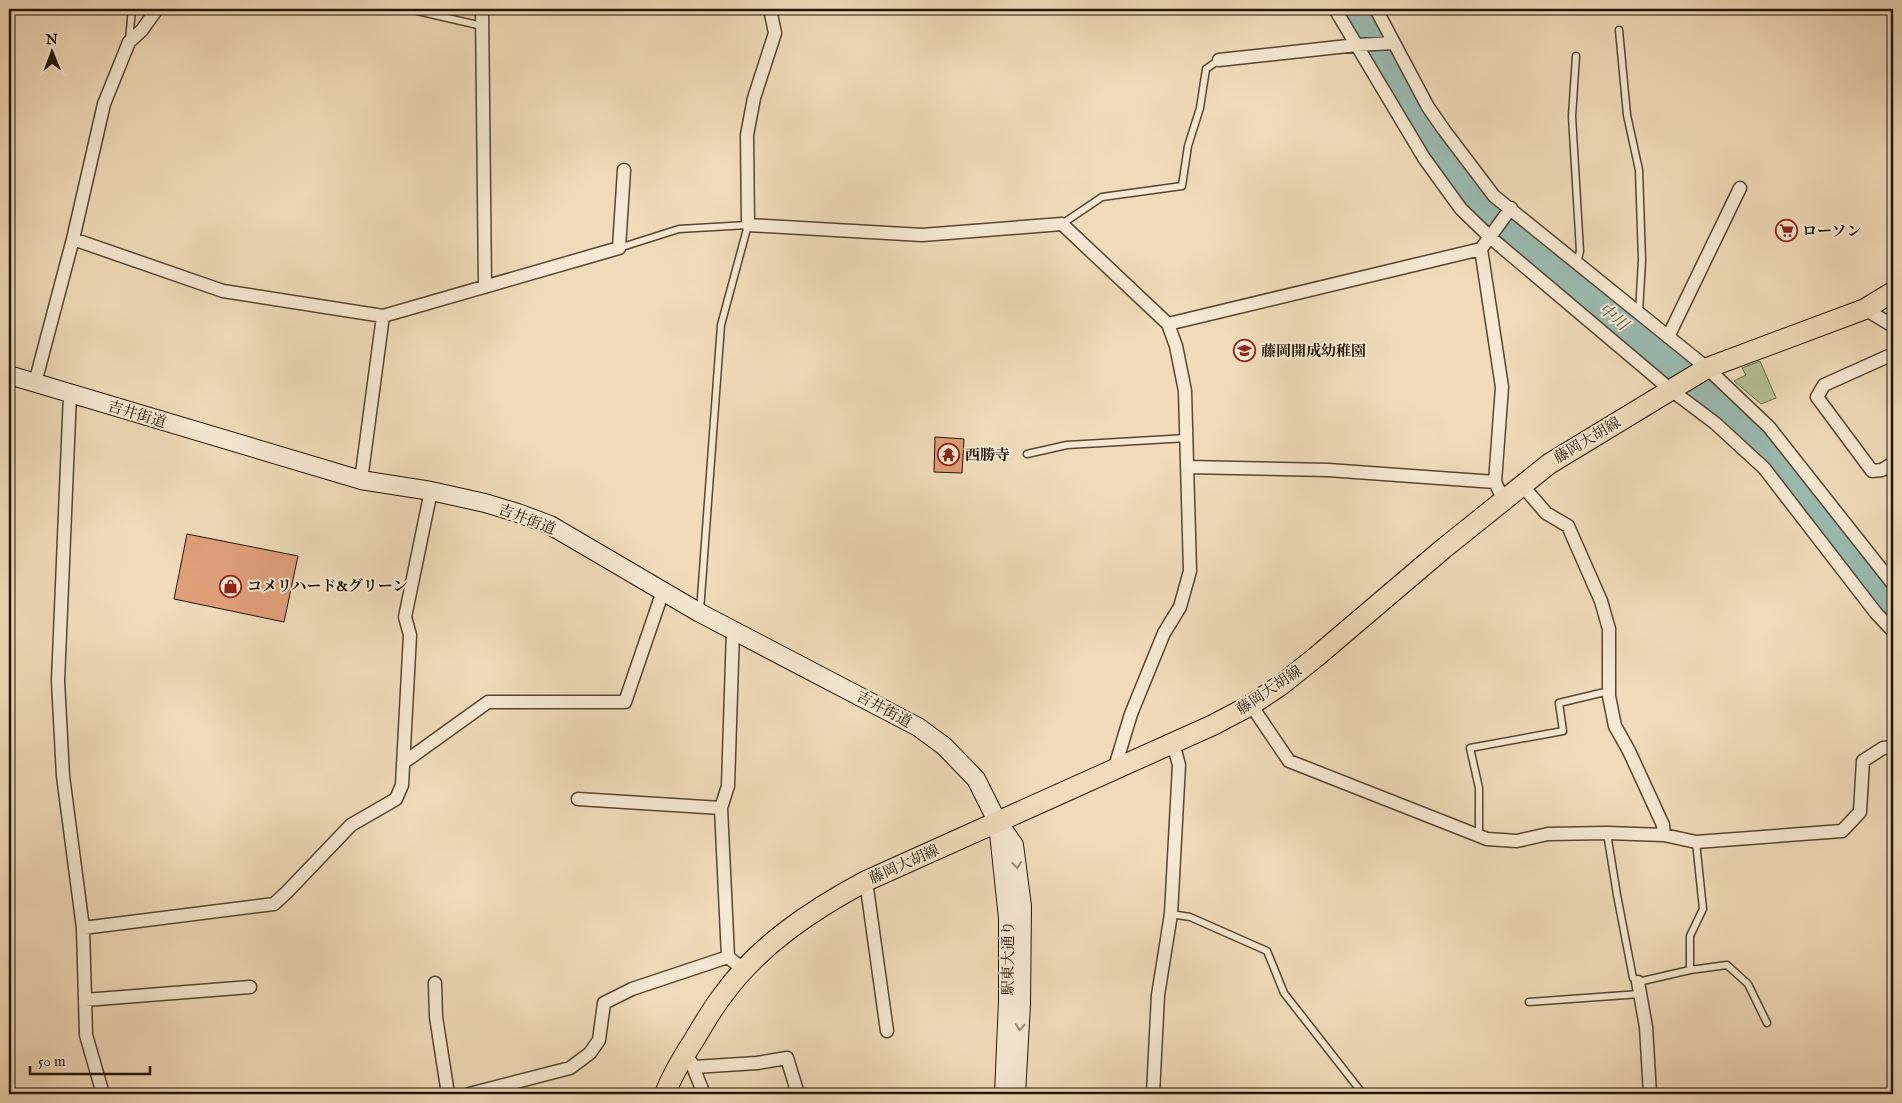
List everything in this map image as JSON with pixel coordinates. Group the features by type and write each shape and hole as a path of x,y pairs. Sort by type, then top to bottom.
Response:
{"main road":[{"name":"藤岡大胡線","path":"665,1094 690,1060 724,993 767,946 828,901 866,881 1213,725 1251,705 1281,685 1316,657 1499,490 1521,484 1549,464 1688,380 1865,309 1893,292"},
{"name":"吉井街道","path":"9,375 361,480 431,491 485,503 550,525 700,612 918,727 944,746 976,779 998,821 1014,845 1022,906 1021,1004 1016,1094"},
{"name":"駅東大通り","path":"998,821 1008,918 1008,1001 1004,1094"}],"street":[{"path":"35,383 73,239 104,104 129,42 142,30 157,9"},
{"path":"482,9 484,287"},
{"path":"770,9 775,33 754,98 748,135 748,225 922,235 1062,224 1168,324 1176,346 1185,391 1190,571 1180,607 1164,633 1132,714 1114,770"},
{"path":"1335,9 1424,158 1461,209 1491,238 1688,380 1769,427 1893,584"},
{"path":"1376,9 1428,107 1494,196 1668,337 1688,380 1715,422 1764,468 1876,613 1893,631"},
{"path":"1219,60 1356,45 1393,44"},
{"path":"73,239 224,291 383,316 619,248 624,170"},
{"path":"1668,337 1740,188"},
{"path":"1168,324 1481,249 1491,238 1511,208"},
{"path":"1188,468 1328,470 1499,490 1502,387 1481,249"},
{"path":"1865,309 1893,326"},
{"path":"361,480 383,316"},
{"path":"1893,354 1824,385 1817,397 1872,471 1882,470 1893,463"},
{"path":"70,394 58,681 63,776 83,928 86,1035 103,1094"},
{"path":"1521,484 1546,513 1568,526 1601,601 1609,629 1609,691 1615,726 1630,751 1663,825 1664,835"},
{"path":"83,928 274,904 351,825 396,799 402,785 410,635 405,617 431,491"},
{"path":"403,763 488,702 625,702 663,590"},
{"path":"733,630 728,786 721,808 728,957 744,970"},
{"path":"1251,705 1289,761 1487,840 1517,840 1548,834 1607,832 1664,835 1696,842 1842,831 1860,812 1862,761 1883,748 1893,747"},
{"path":"1153,1094 1158,994 1170,914 1179,766 1173,743"},
{"path":"578,799 721,808"},
{"path":"866,881 887,1031"},
{"path":"469,1094 570,1068 590,1053 599,1040 604,1003 632,989 728,957"},
{"path":"435,983 436,1017 448,1094"},
{"path":"85,1000 250,987"},
{"path":"1639,988 1646,1027 1650,1094"},
{"path":"704,1094 690,1060 757,1063 787,1058 798,1094"}],"lane":[{"path":"129,42 132,9"},
{"path":"409,9 482,26"},
{"path":"1619,30 1627,115 1639,170 1642,260 1639,314"},
{"path":"1576,56 1572,116 1580,251 1576,263"},
{"path":"1062,224 1102,197 1182,186 1188,146 1200,108 1206,69 1219,60"},
{"path":"619,248 679,229 748,225 721,325 700,612"},
{"path":"1027,454 1068,445 1187,438"},
{"path":"1479,836 1479,788 1470,748 1563,731 1560,703 1609,691"},
{"path":"1607,832 1633,978 1639,988"},
{"path":"1690,970 1690,936 1703,909 1696,842"},
{"path":"1170,914 1190,917 1267,951 1284,993 1363,1094"},
{"path":"1529,1002 1639,988 1690,970 1728,965 1748,984 1767,1022"}],"green space":[{"path":"1760,361 1776,398 1761,404 1734,381 1746,375 1742,368"}],"building":[{"name":"西勝寺","path":"935,437 964,439 962,473 934,472"},
{"path":"187,534 298,556 284,622 174,599"}],"waterway":[{"name":"中川","path":"1354,9 1410,107 1452,170 1486,207 1530,248 1728,409 1776,456 1807,499 1850,549 1867,580 1893,610"}],"place":[{"name":"ローソン","path":"1786,231"},
{"name":"藤岡開成幼稚園","path":"1245,351"},
{"name":"西勝寺","path":"949,455"},
{"name":"コメリハード&グリーン","path":"231,586"}]}
